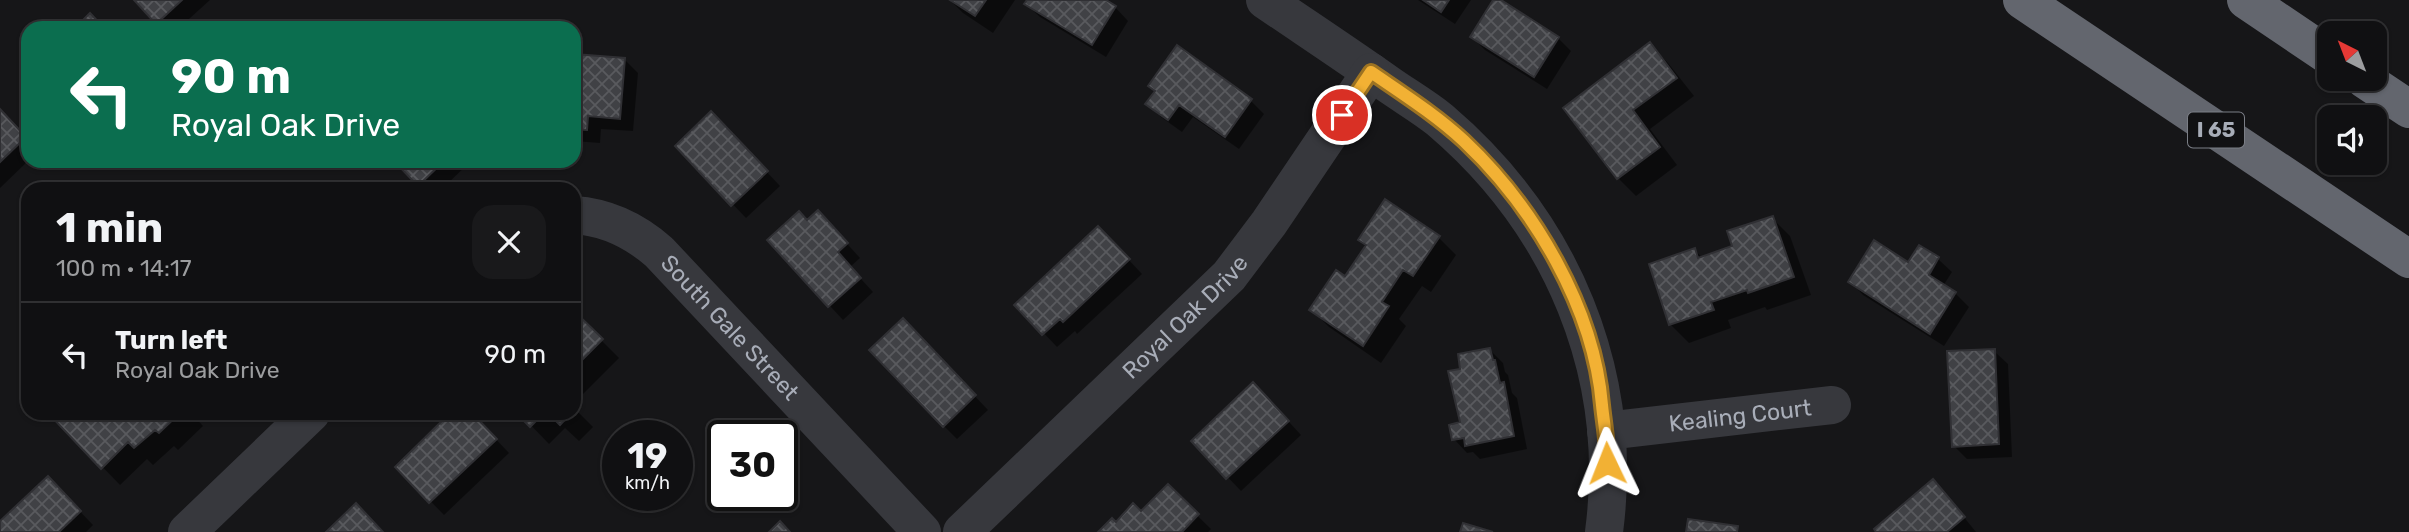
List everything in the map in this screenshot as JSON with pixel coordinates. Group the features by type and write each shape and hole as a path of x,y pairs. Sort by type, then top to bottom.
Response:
{"highway":[{"name":"I 65","path":"2022,0 2409,259"},
{"path":"2246,0 2317,48"},
{"path":"2382,91 2409,109"}],"street":[{"path":"1265,0 1437,118 1500,178 1533,221 1552,252 1579,314 1602,395 1608,481 1604,532"},
{"name":"Royal Oak Drive","path":"962,532 1229,276 1269,223 1371,72"},
{"name":"South Gale Street","path":"581,216 627,229 659,252 922,532"},
{"name":"Kealing Court","path":"1606,431 1832,405"},
{"path":"187,532 304,420"}],"building":[{"path":"134,0 182,0 159,21 153,21"},
{"path":"950,0 986,0 975,16"},
{"path":"1027,0 1106,0 1116,6 1092,45 1024,4"},
{"path":"1423,0 1449,0 1441,12"},
{"path":"1493,0 1501,0 1559,37 1534,77 1470,37"},
{"path":"90,13 97,21 82,21"},
{"path":"1650,42 1677,78 1633,110 1660,147 1617,179 1563,108"},
{"path":"1177,45 1252,99 1225,137 1179,105 1168,120 1145,104 1155,91 1148,86"},
{"path":"581,55 625,58 620,119 588,116 587,130 581,130"},
{"path":"0,109 21,132 21,142 0,162"},
{"path":"711,111 768,171 731,206 675,146"},
{"path":"401,168 437,168 422,182 414,182"},
{"path":"1385,199 1440,236 1413,276 1403,270 1382,302 1389,306 1363,346 1309,310 1336,270 1345,276 1366,245 1358,240"},
{"path":"818,210 848,243 838,252 861,278 828,307 767,240 799,211 807,220"},
{"path":"1773,216 1794,277 1711,302 1714,310 1669,325 1649,264 1695,248 1698,258 1732,246 1727,231"},
{"path":"1098,226 1130,259 1063,322 1060,319 1042,335 1014,305"},
{"path":"1874,240 1908,262 1919,245 1939,257 1929,275 1956,292 1930,334 1848,282"},
{"path":"581,318 603,339 581,361"},
{"path":"903,318 976,395 943,427 869,350"},
{"path":"1490,348 1500,383 1504,382 1514,436 1465,446 1464,438 1452,440 1449,425 1460,422 1448,371 1460,369 1458,354"},
{"path":"1995,349 1999,444 1952,447 1947,351"},
{"path":"1253,382 1289,421 1226,479 1191,441"},
{"path":"55,420 173,420 159,433 155,430 134,448 128,442 101,469"},
{"path":"443,420 479,420 497,439 429,503 395,467"},
{"path":"523,420 537,420 530,427"},
{"path":"48,476 81,511 59,532 0,532 0,521"},
{"path":"1933,479 1965,517 1947,532 1876,532 1874,529"},
{"path":"1168,484 1199,514 1182,532 1098,532 1112,518 1116,522 1133,503 1141,511"},
{"path":"356,503 383,532 326,532"},
{"path":"1688,519 1738,526 1737,532 1686,532"},
{"path":"780,521 790,532 769,532"},
{"path":"1463,523 1493,532 1460,532"}],"route":[{"path":"1342,115 1371,72 1437,118 1464,141 1512,193 1552,252 1579,314 1602,395 1607,463"}]}
